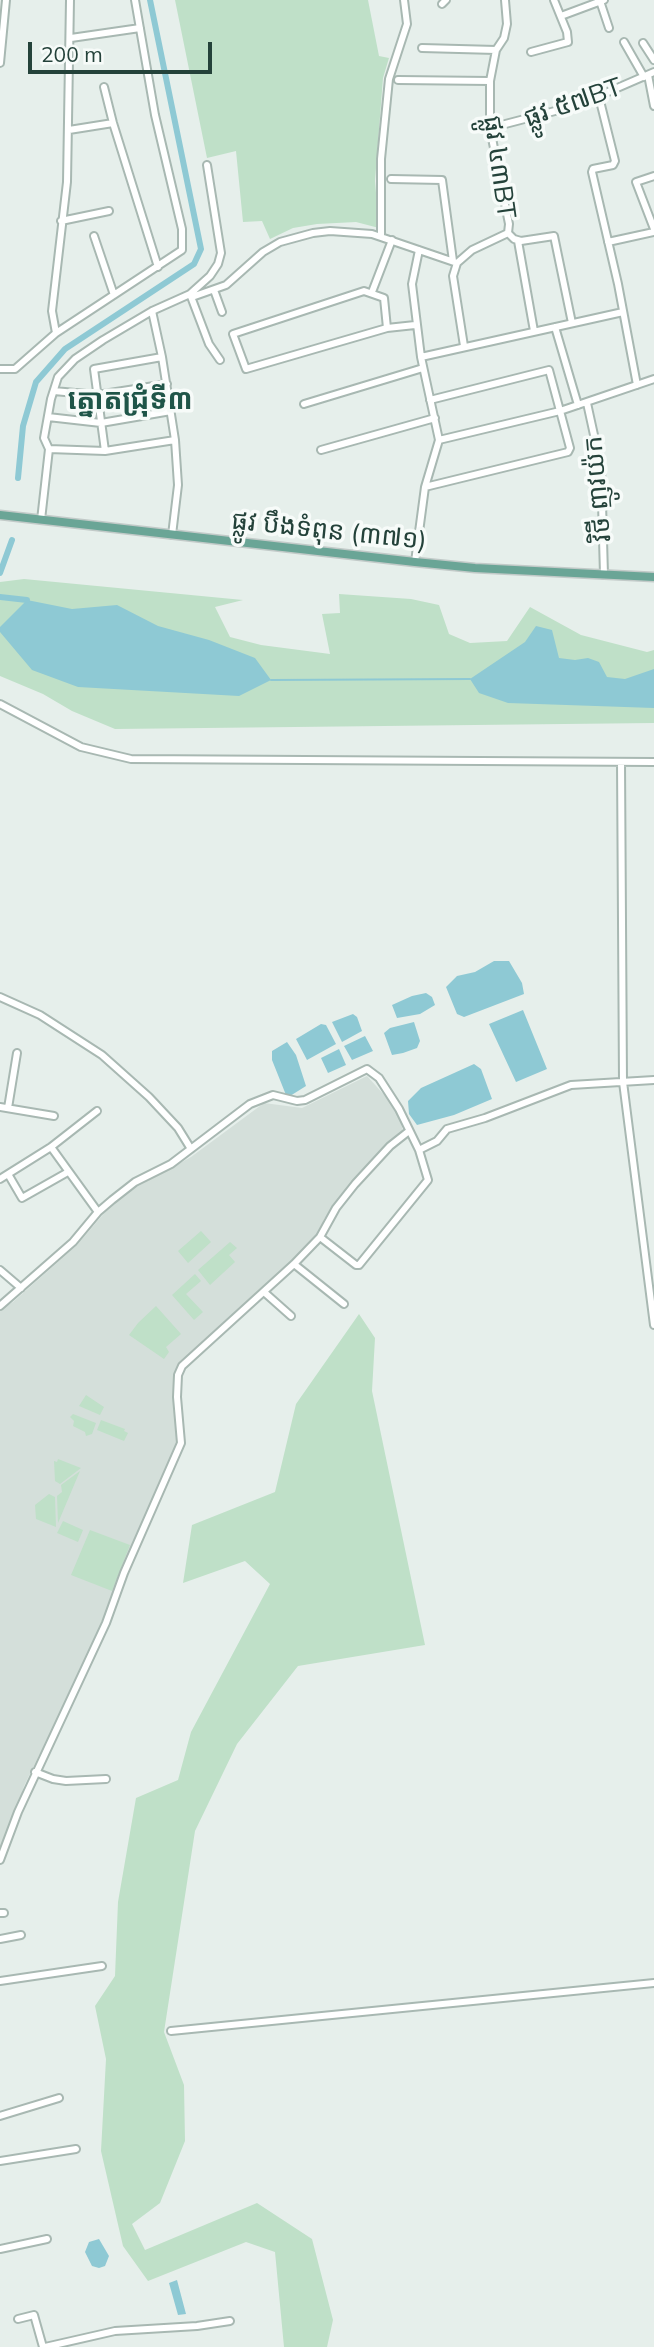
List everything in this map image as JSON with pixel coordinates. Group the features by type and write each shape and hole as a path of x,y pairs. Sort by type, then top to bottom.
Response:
{"main road":[{"name":"ផ្លូវ បឹងទំពុន (៣៧១)","path":"0,515 415,562 654,577"}],"street":[{"path":"0,63 6,0"},
{"path":"56,333 52,311 67,182 71,0"},
{"path":"0,369 15,369 56,333 181,253 182,229 155,115 135,0"},
{"path":"381,236 381,159 389,79 407,24 404,0"},
{"name":"ផ្លូវ ៤៣BT","path":"455,262 472,250 508,233 509,224 490,128 491,81 496,50 504,38 508,24 505,0"},
{"path":"531,52 568,42 554,0"},
{"path":"561,16 602,1 609,28"},
{"path":"71,38 140,28"},
{"path":"624,42 649,74 654,106"},
{"path":"643,43 654,60"},
{"path":"422,48 496,50"},
{"name":"ផ្លូវ ៥៧BT","path":"490,128 565,109 600,97 649,74"},
{"path":"398,80 491,81"},
{"path":"104,87 158,267"},
{"path":"600,97 615,161 613,165 593,169 592,172 637,385"},
{"path":"69,130 113,123"},
{"path":"191,295 210,276 221,253 207,165"},
{"path":"608,242 654,231 636,182 654,176"},
{"path":"391,179 442,180 455,262 453,276 464,346"},
{"path":"61,221 109,211"},
{"path":"41,520 49,449 44,438 58,377 75,359 152,311 191,295 214,290 231,281 262,253 295,236 330,231 356,231 381,236 455,262"},
{"path":"508,233 518,241 534,331"},
{"path":"94,236 114,295"},
{"path":"518,241 554,236 572,323"},
{"path":"372,292 392,240"},
{"path":"415,562 425,487 439,440 415,325 412,284 419,250"},
{"path":"214,290 222,312"},
{"path":"387,328 385,300 372,292 361,291 233,332 244,368 387,328 415,325"},
{"path":"191,295 209,344 220,360"},
{"path":"152,311 175,440 178,485 172,535"},
{"path":"421,356 623,312"},
{"path":"555,327 578,405"},
{"path":"105,451 93,372 97,367 162,357"},
{"path":"304,404 423,368"},
{"path":"425,487 568,452 570,448 549,370 430,400"},
{"name":"វិថី ញូវយ៉ក","path":"439,440 560,411 654,379"},
{"path":"54,391 97,395 167,384"},
{"name":"វិថី ញូវយ៉ក","path":"587,403 601,467 604,575"},
{"path":"48,417 101,423 171,411"},
{"path":"321,450 435,418"},
{"path":"49,449 105,451 175,440"},
{"path":"0,704 81,747 131,759 654,762"},
{"path":"621,762 623,1082 654,1325"},
{"path":"0,997 40,1015 102,1055 149,1097 178,1128 191,1149"},
{"path":"17,1053 4,1107 54,1116"},
{"path":"0,1306 73,1242 98,1212 135,1182 171,1164 260,1098 273,1095 297,1101 305,1100 367,1069 379,1079 399,1109 428,1174 427,1182 359,1265 320,1237"},
{"path":"418,1150 437,1141 447,1129 485,1118 571,1085 654,1080"},
{"path":"0,1179 51,1147 97,1111"},
{"path":"0,1860 35,1772 106,1623 124,1573 181,1444 177,1397 178,1375 182,1366 294,1264 320,1237 335,1208 355,1184 390,1146 409,1131"},
{"path":"51,1147 98,1212"},
{"path":"8,1174 22,1198 68,1172"},
{"path":"294,1264 344,1304"},
{"path":"0,1270 21,1288"},
{"path":"264,1292 292,1316"},
{"path":"35,1772 53,1779 106,1779"},
{"path":"0,1939 21,1935"},
{"path":"0,1981 102,1966"},
{"path":"171,2031 654,1983"},
{"path":"0,2116 60,2098"},
{"path":"0,2161 76,2149"},
{"path":"0,2249 47,2239"},
{"path":"19,2319 34,2315 44,2347 115,2331 230,2322"}],"shaded area":[{"path":"367,1076 386,1097 400,1119 403,1131 324,1219 318,1242 180,1365 175,1373 178,1444 92,1648 24,1786 15,1817 0,1851 0,1310 13,1302 77,1245 112,1204 131,1190 191,1157 264,1103 302,1108"}],"green space":[{"path":"175,0 368,0 379,56 389,58 383,78 375,181 379,228 356,222 317,224 293,228 270,239 262,221 243,222 236,151 207,158"},
{"path":"24,579 243,600 215,607 230,637 261,645 330,654 322,614 340,613 339,594 411,599 439,605 449,634 470,643 507,641 530,607 581,635 647,652 654,650 654,723 115,729 0,676 0,582"},
{"path":"201,1231 211,1242 188,1263 178,1251"},
{"path":"230,1242 237,1248 229,1255 235,1262 210,1285 198,1270"},
{"path":"195,1274 201,1281 186,1294 203,1312 194,1320 172,1295"},
{"path":"156,1306 181,1334 166,1347 169,1352 164,1359 129,1335"},
{"path":"359,1314 375,1338 372,1391 425,1645 298,1666 237,1744 195,1831 164,2032 184,2085 185,2141 160,2203 132,2224 145,2250 257,2203 312,2239 333,2320 327,2347 284,2347 275,2252 246,2242 148,2281 123,2246 101,2151 106,2059 95,2006 115,1976 118,1902 136,1798 178,1780 191,1732 270,1584 245,1561 183,1583 192,1525 275,1492 296,1404"},
{"path":"86,1395 104,1407 100,1415 79,1406"},
{"path":"73,1414 96,1423 92,1434 86,1436 85,1432 73,1426 74,1421 70,1417"},
{"path":"101,1420 125,1429 128,1433 124,1441 97,1430"},
{"path":"58,1459 81,1468 60,1484 55,1481 54,1461 57,1462"},
{"path":"80,1471 58,1523 57,1496 62,1492 61,1485"},
{"path":"49,1494 55,1497 56,1527 36,1519 35,1505"},
{"path":"63,1521 83,1530 78,1542 57,1533"},
{"path":"90,1530 130,1545 112,1591 71,1575"}],"water":[{"path":"27,600 72,609 117,605 158,626 209,640 255,658 271,680 239,696 78,687 32,670 0,632 0,627"},
{"path":"536,626 552,630 559,658 588,658 599,662 607,677 625,679 654,669 654,708 508,703 479,693 470,679 525,642"},
{"path":"494,961 509,961 522,983 524,994 464,1017 457,1014 446,987 457,976 475,972"},
{"path":"426,993 432,997 435,1005 420,1014 397,1018 392,1005"},
{"path":"523,1010 547,1069 516,1082 489,1024"},
{"path":"353,1014 357,1017 362,1031 342,1042 332,1022"},
{"path":"414,1022 420,1041 417,1048 392,1055 384,1033 390,1028"},
{"path":"321,1024 326,1025 336,1044 307,1060 296,1039"},
{"path":"365,1036 373,1051 352,1060 344,1046"},
{"path":"287,1042 296,1055 306,1086 290,1096 286,1095 272,1060 272,1051"},
{"path":"339,1049 346,1065 328,1073 321,1058"},
{"path":"474,1064 481,1069 492,1099 454,1115 417,1125 409,1114 408,1101 421,1088"},
{"path":"99,2239 109,2256 105,2266 99,2268 92,2266 85,2252 89,2242"},
{"path":"177,2280 186,2314 178,2315 169,2283"}],"waterway":[{"path":"18,478 23,426 36,382 65,349 194,264 201,249 150,0"},
{"path":"0,573 12,540"},
{"path":"0,597 27,600"},
{"path":"271,680 470,679"}],"district":[{"name":"ត្នោតជ្រុំទី៣","path":"130,401"}]}
